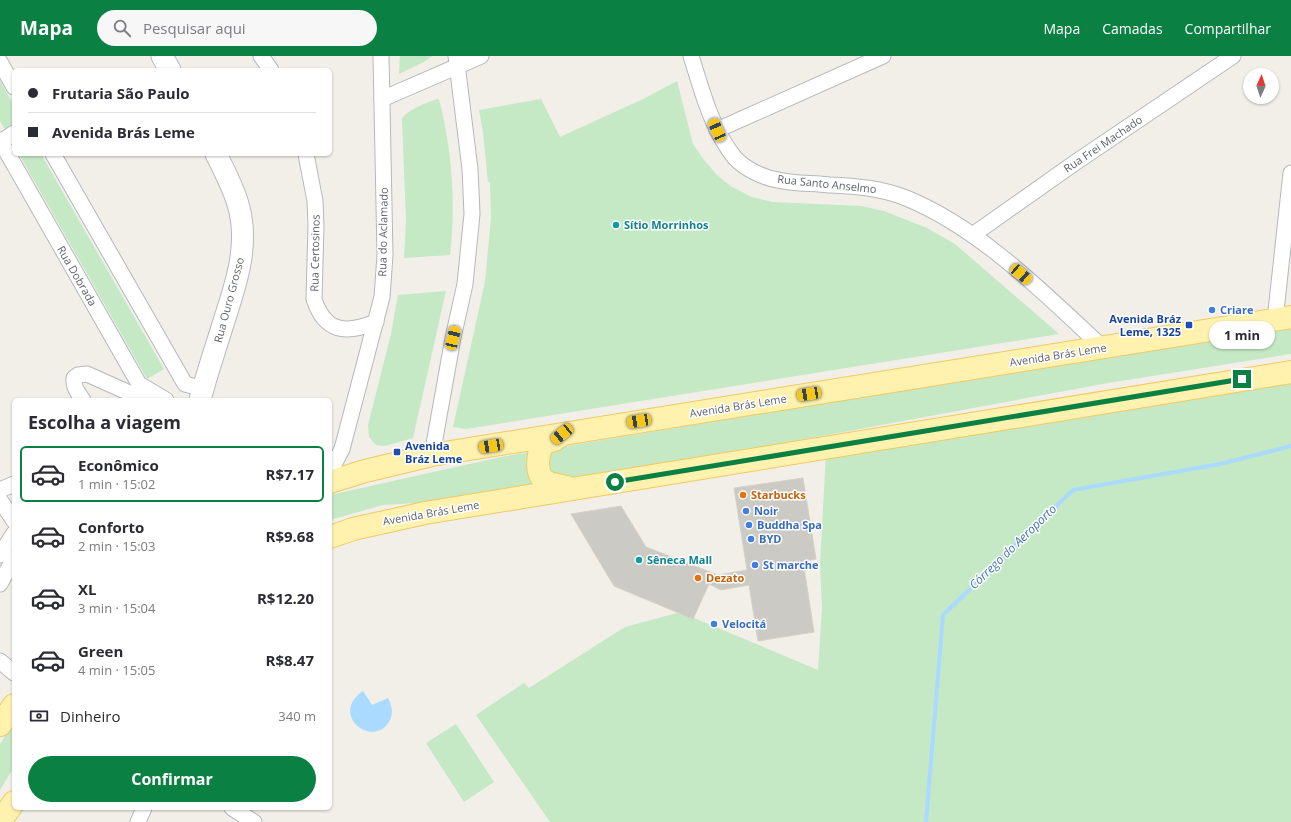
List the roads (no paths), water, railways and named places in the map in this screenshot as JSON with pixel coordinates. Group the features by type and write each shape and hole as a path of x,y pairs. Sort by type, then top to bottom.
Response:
{"main road":[{"name":"Avenida Brás Leme","path":"332,481 365,471 432,455 1283,318"},
{"name":"Avenida Brás Leme","path":"332,536 388,520 572,488 1291,372"},
{"path":"562,434 554,440 542,444 538,452 538,465 542,477 548,483 572,488"},
{"path":"0,725 12,708"},
{"path":"1,821 12,805"}],"street":[{"path":"162,56 169,68"},
{"path":"261,56 270,68"},
{"name":"Rua do Aclamado","path":"332,468 342,450 382,298 385,255 381,56"},
{"path":"382,99 457,62 482,56"},
{"name":"Rua Santo Anselmo","path":"691,56 717,130 736,159 748,168 762,175 778,180 858,186 887,191 907,198 949,219 974,234 1050,299 1102,348"},
{"path":"717,130 883,56"},
{"name":"Rua Frei Machado","path":"974,234 1076,162 1233,56"},
{"path":"0,62 12,84"},
{"path":"432,455 453,338 465,284 472,214 470,169 457,62"},
{"path":"0,141 12,134"},
{"name":"Rua Dobrada","path":"0,141 139,384 159,398"},
{"path":"54,156 196,391 159,398"},
{"name":"Rua Ouro Grosso","path":"196,391 233,294 243,249 239,205 228,176 217,156"},
{"name":"Rua Certosinos","path":"306,156 315,201 316,226 314,299 318,311 324,321 334,327 346,329 361,328 376,322"},
{"path":"1283,318 1291,173"},
{"path":"82,398 74,387 74,378 82,374 87,374 141,398"},
{"path":"0,490 12,485"},
{"path":"0,500 12,518"},
{"path":"0,555 12,536"},
{"path":"0,584 12,562"},
{"path":"0,661 12,670"},
{"path":"138,822 143,810"},
{"path":"235,810 254,822"}],"water":[{"path":"363,691 372,705 388,698 392,716 389,722 382,729 373,732 364,730 357,725 352,718 350,709 354,700"}],"waterway":[{"name":"Córrego do Aeroporto","path":"926,822 943,615 1073,490 1220,464 1291,446"}],"place":[{"name":"Sítio Morrinhos","path":"616,225"},
{"name":"Criare","path":"1212,310"},
{"name":"Avenida Bráz Leme, 1325","path":"1189,325"},
{"name":"Avenida Bráz Leme","path":"397,452"},
{"name":"Starbucks","path":"743,495"},
{"name":"Noir","path":"746,511"},
{"name":"Buddha Spa","path":"749,525"},
{"name":"BYD","path":"751,539"},
{"name":"Sêneca Mall","path":"639,560"},
{"name":"St marche","path":"755,565"},
{"name":"Dezato","path":"698,578"},
{"name":"Velocitá","path":"714,624"}]}
